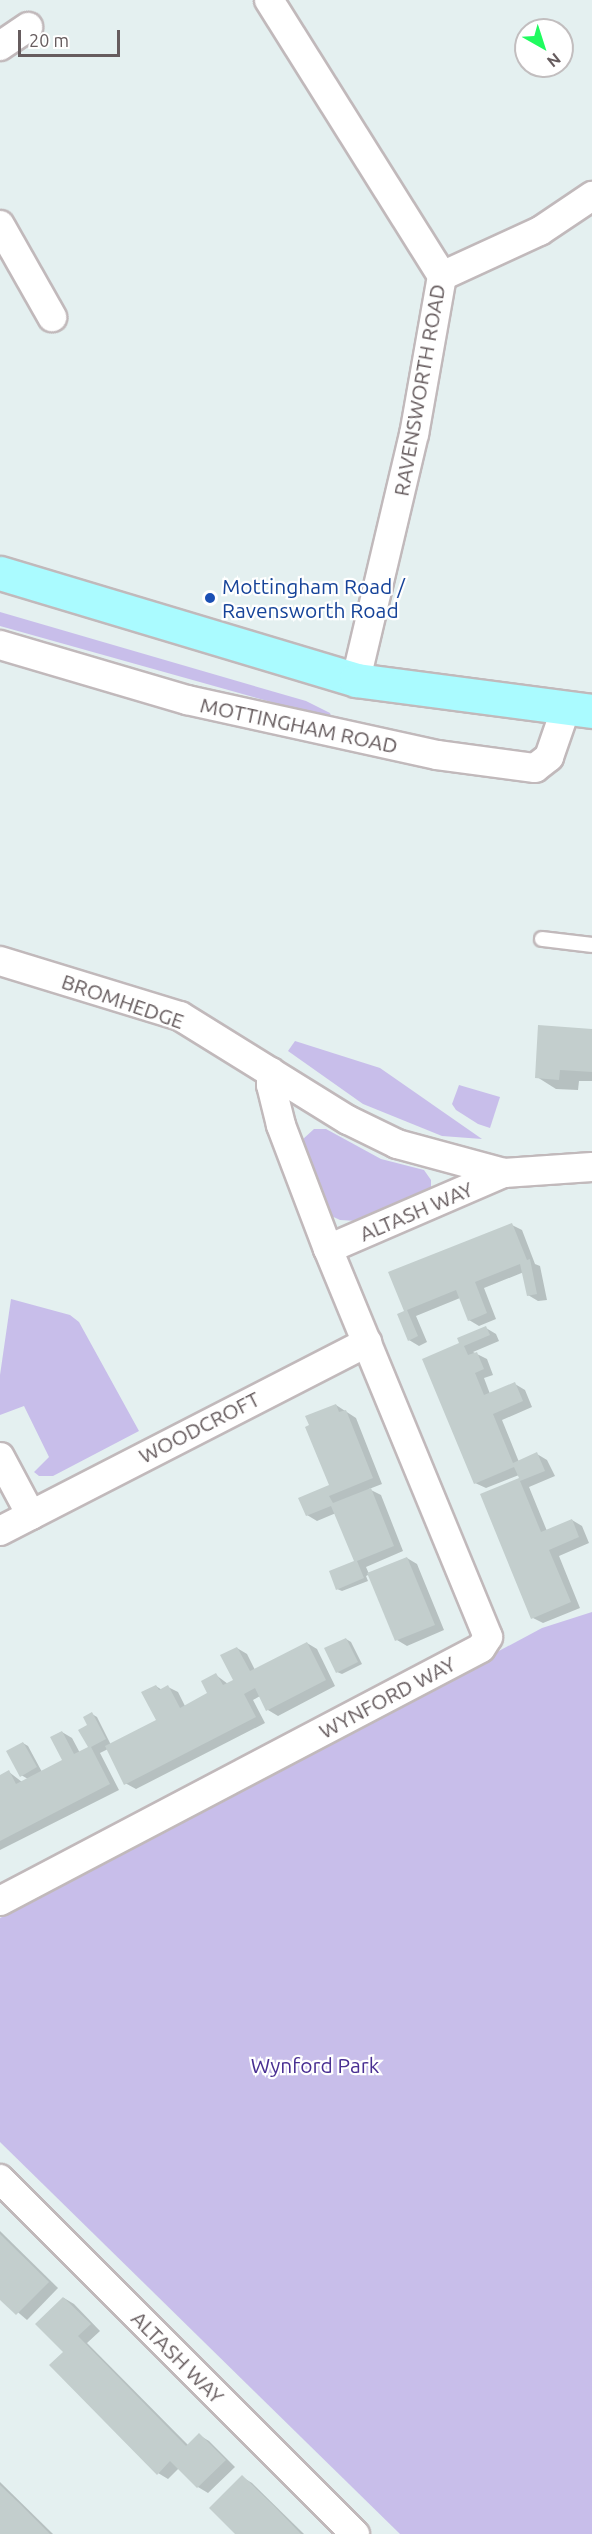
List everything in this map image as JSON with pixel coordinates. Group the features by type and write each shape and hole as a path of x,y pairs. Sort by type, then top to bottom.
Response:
{"main road":[{"name":"MOTTINGHAM ROAD","path":"0,573 356,680 579,710"}],"street":[{"name":"RAVENSWORTH ROAD","path":"269,0 442,276 414,434 356,680"},
{"path":"0,46 28,27"},
{"path":"442,276 540,231 592,196"},
{"path":"0,225 52,317"},
{"name":"MOTTINGHAM ROAD","path":"0,645 198,703 437,755 535,768 549,757 579,710"},
{"name":"BROMHEDGE","path":"0,960 180,1016 348,1120 397,1144 504,1173 592,1167"},
{"path":"271,1072 271,1085 281,1125 328,1249 367,1342"},
{"name":"ALTASH WAY","path":"328,1249 504,1173"},
{"name":"WOODCROFT","path":"0,1531 367,1342"},
{"name":"WYNFORD WAY","path":"0,1901 481,1648 488,1637 367,1342"},
{"path":"0,1457 31,1515"},
{"name":"ALTASH WAY","path":"0,2179 356,2534"}],"lane":[{"path":"542,939 592,945"}],"green space":[{"path":"0,612 306,701 330,713 332,719 0,626"},
{"path":"295,1041 380,1068 482,1139 442,1136 363,1104 288,1051"},
{"path":"459,1085 500,1097 490,1128 478,1124 456,1110 452,1104"},
{"path":"314,1129 326,1129 381,1159 424,1170 431,1180 431,1191 357,1221 340,1220 325,1213 302,1140"},
{"path":"11,1299 70,1315 79,1322 139,1431 53,1476 39,1476 34,1472 49,1457 24,1406 0,1415 0,1375"},
{"name":"Wynford Park","path":"592,1612 592,2534 400,2534 0,2142 0,1918 542,1628"}],"building":[{"path":"538,1025 592,1029 592,1072 560,1070 559,1080 535,1078"},
{"path":"512,1223 527,1260 530,1259 537,1294 527,1296 520,1264 475,1282 487,1313 478,1317 468,1321 456,1290 407,1310 418,1336 408,1341 397,1314 404,1311 388,1272"},
{"path":"486,1326 490,1335 464,1346 468,1355 477,1352 484,1369 475,1373 484,1395 515,1382 523,1401 493,1414 513,1463 537,1452 545,1471 520,1481 541,1532 572,1519 579,1537 549,1550 571,1602 531,1619 480,1494 519,1478 514,1467 474,1484 422,1359 459,1343 457,1338"},
{"path":"336,1404 339,1412 346,1410 373,1478 329,1496 333,1503 371,1488 394,1546 357,1561 364,1578 336,1590 329,1571 354,1561 331,1506 306,1516 298,1498 329,1485 305,1427 309,1425 305,1416"},
{"path":"407,1557 435,1625 395,1641 367,1573"},
{"path":"346,1638 358,1662 336,1673 324,1648"},
{"path":"307,1642 326,1680 266,1711 255,1688 244,1694 256,1717 124,1785 105,1746 156,1720 141,1692 156,1685 159,1690 168,1685 180,1708 207,1693 201,1681 216,1673 223,1685 233,1680 220,1655 237,1647 250,1671"},
{"path":"92,1712 106,1739 91,1747 110,1784 0,1841 0,1775 9,1770 16,1784 62,1760 50,1737 62,1731 74,1754 88,1747 78,1730 87,1725 83,1717"},
{"path":"23,1742 37,1767 20,1777 6,1751"},
{"path":"0,2234 49,2282 16,2315 0,2300"},
{"path":"63,2297 91,2324 78,2336 186,2446 199,2433 226,2460 197,2488 170,2461 157,2475 49,2365 63,2352 35,2324"},
{"path":"242,2475 301,2534 235,2534 209,2508"},
{"path":"0,2485 19,2503 50,2534 0,2534"}],"place":[{"name":"Mottingham Road / Ravensworth Road","path":"210,598"}]}
